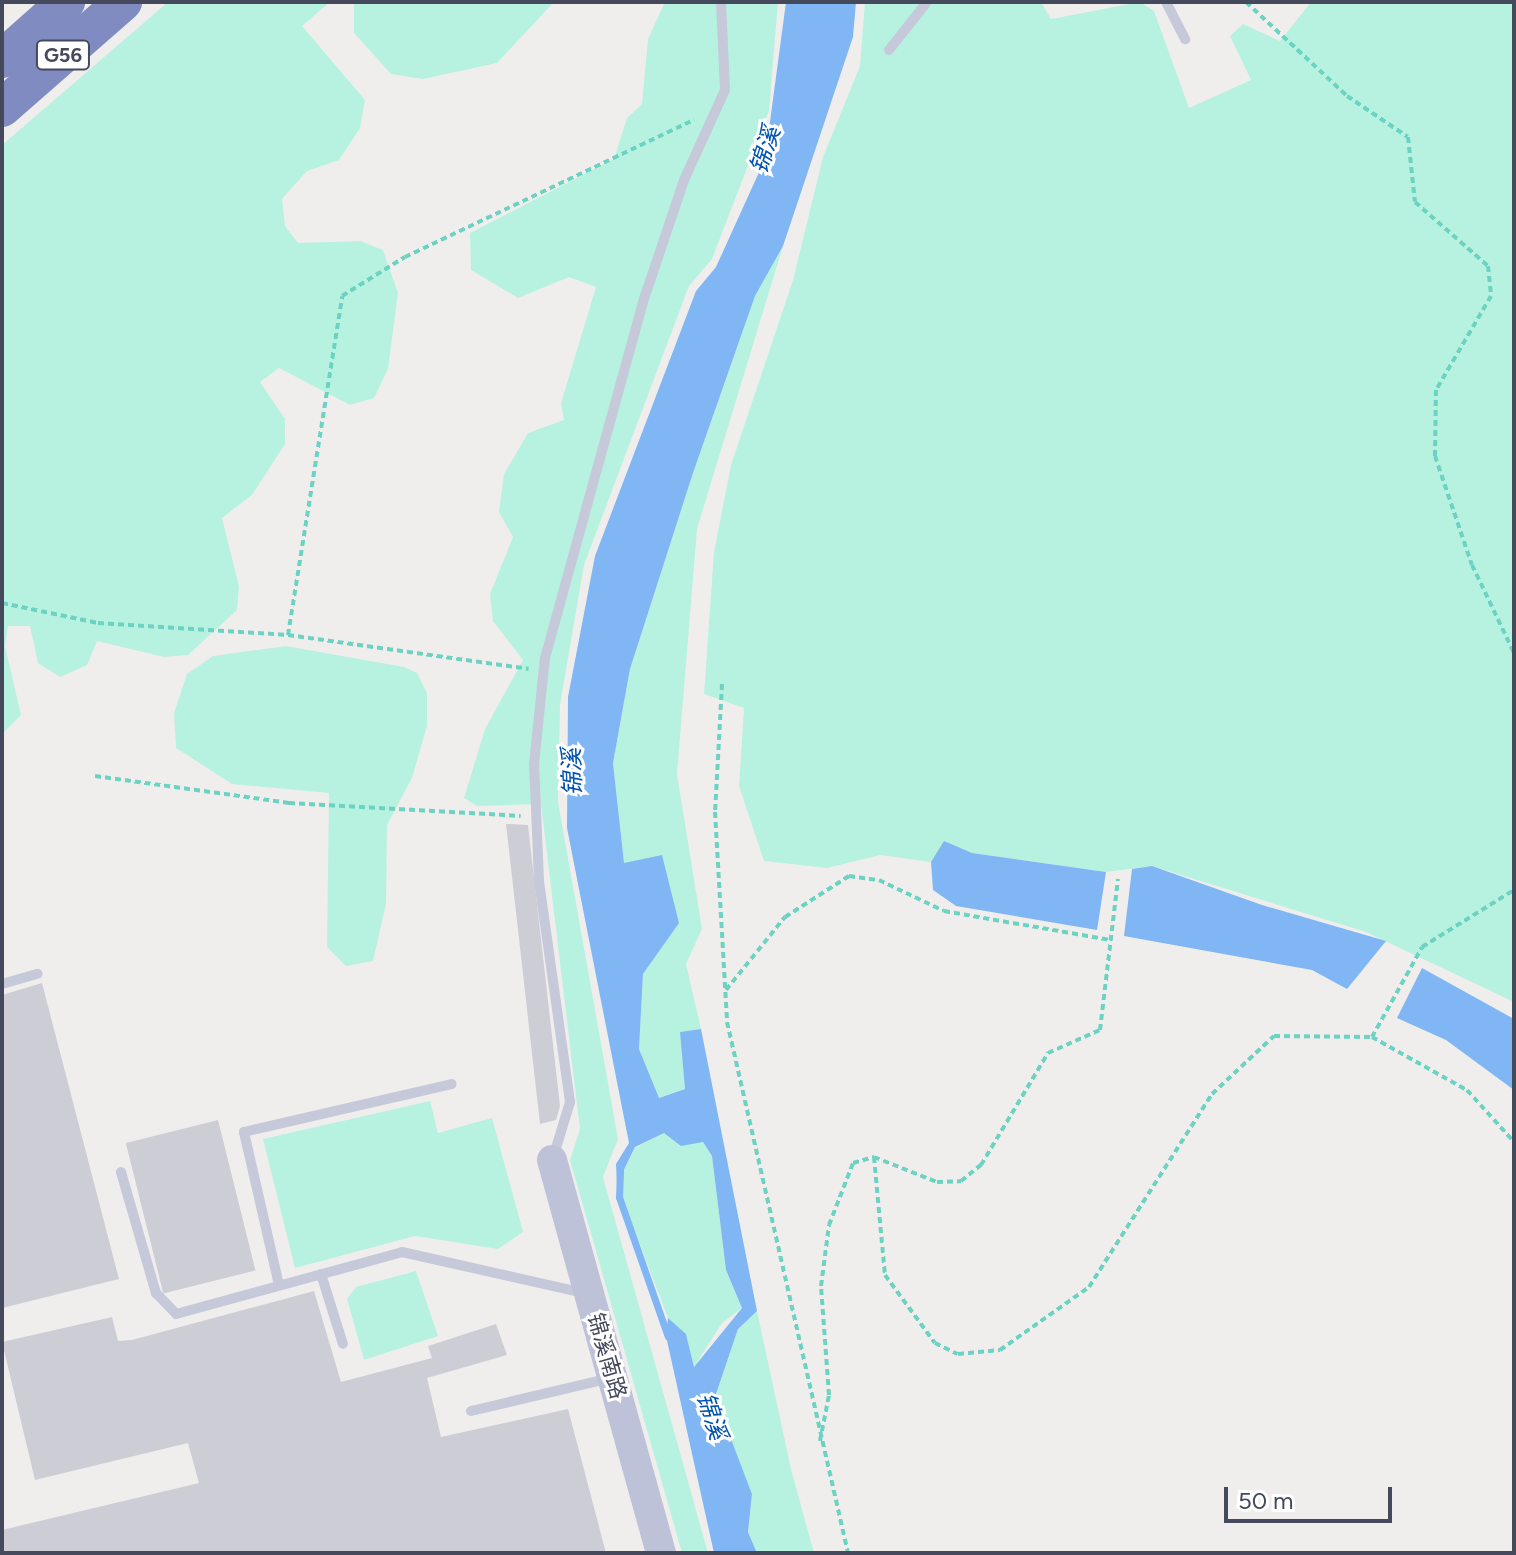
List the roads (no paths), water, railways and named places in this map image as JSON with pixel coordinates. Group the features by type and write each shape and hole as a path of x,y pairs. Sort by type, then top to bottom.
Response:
{"highway":[{"name":"G56","path":"2,59 66,2"},
{"name":"G56","path":"2,108 123,2"}],"street":[{"name":"锦溪南路","path":"552,1160 661,1553"}],"lane":[{"path":"552,1160 570,1102 536,816 544,671 645,296 684,180 716,117 726,68 721,2"},
{"path":"889,50 927,2"},
{"path":"1166,2 1185,39"},
{"path":"2,984 38,974"},
{"path":"279,1285 244,1132 452,1084"},
{"path":"121,1172 156,1293 176,1314 402,1252 589,1295"},
{"path":"321,1274 343,1344"},
{"path":"471,1411 613,1378"}],"water":[{"path":"786,2 856,2 853,37 783,246 755,296 693,473 630,669 613,763 624,863 662,855 679,923 643,974 639,1049 659,1098 685,1089 680,1032 701,1029 757,1311 738,1329 715,1397 752,1494 748,1532 757,1553 714,1553 666,1336 668,1318 686,1334 694,1367 742,1308 726,1270 712,1156 703,1142 681,1146 664,1133 635,1147 617,1184 616,1164 629,1143 567,828 568,697 595,556 696,291 716,267 765,159"},
{"path":"944,841 972,853 1106,872 1097,930 956,906 933,890 931,862"},
{"path":"1152,866 1262,905 1386,941 1347,989 1312,970 1124,936 1132,869"},
{"path":"1422,968 1514,1019 1514,1090 1446,1040 1397,1018"}],"waterway":[{"name":"锦溪","path":"620,1170 619,1197 668,1337"}]}
